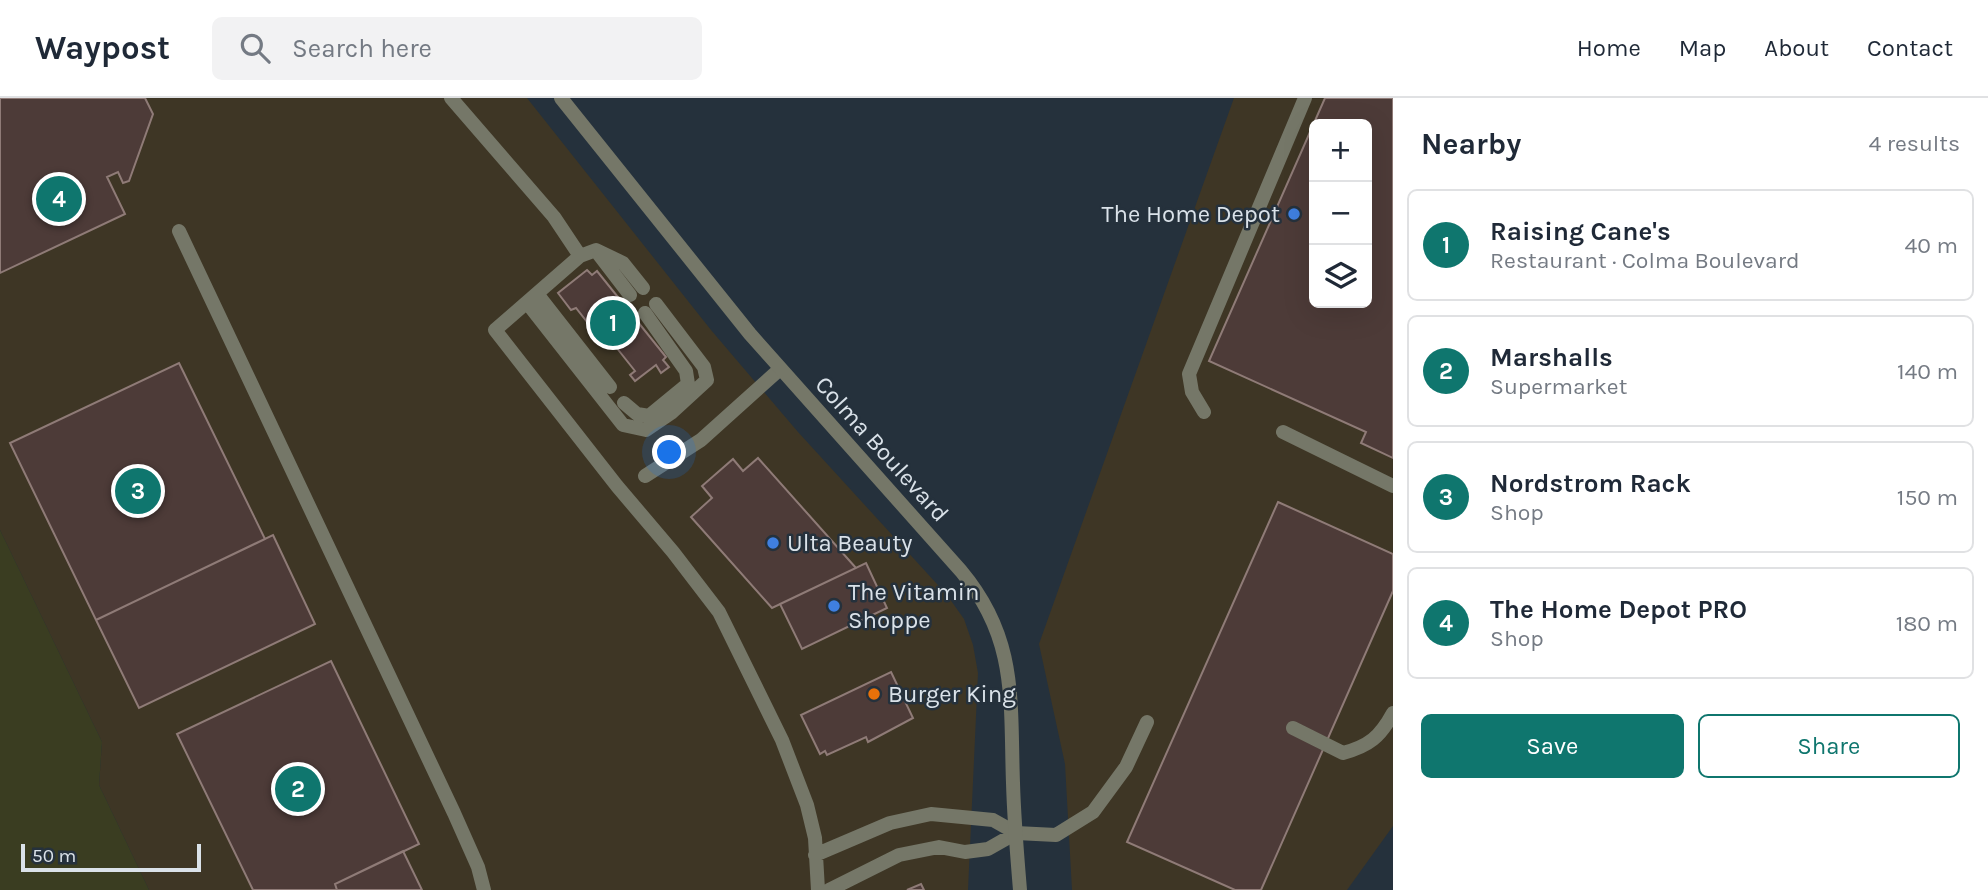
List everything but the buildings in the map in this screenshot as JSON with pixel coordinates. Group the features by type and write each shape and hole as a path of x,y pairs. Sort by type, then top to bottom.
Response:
{"street":[{"path":"451,98 554,218 580,256"},
{"name":"Colma Boulevard","path":"561,98 733,314 961,571 986,605 1002,643 1009,671 1020,890"},
{"path":"1204,412 1192,392 1189,374 1305,98"},
{"path":"179,231 454,813 478,867 484,890"},
{"path":"637,291 611,273 596,250 580,256 495,330 719,612 782,740 807,805 815,838 818,890"},
{"path":"533,299 623,425 646,430 671,413 707,380 704,367 650,308 686,371 688,384 649,416 638,414 624,403"},
{"path":"533,299 610,387"},
{"path":"645,476 701,440 780,369"},
{"path":"1283,432 1393,486"},
{"path":"1293,728 1343,752 1363,748 1383,731 1393,713"},
{"path":"815,855 890,823 931,814 993,820 1016,833 1056,835 1093,812 1126,767 1147,722"},
{"path":"829,890 899,855 939,846 965,852 988,849 1016,833"}],"shaded area":[{"path":"0,98 527,98 711,330 798,432 947,595 964,619 973,645 978,673 968,890 149,890 99,785 102,742 0,530"},
{"path":"1234,98 1393,98 1393,826 1347,890 1072,890 1065,764 1039,644"}],"green space":[{"path":"0,530 102,742 99,785 149,890 0,890"}],"place":[{"name":"The Home Depot PRO","path":"59,199"},
{"name":"The Home Depot","path":"1294,214"},
{"name":"Raising Cane's","path":"613,323"},
{"name":"Nordstrom Rack","path":"138,491"},
{"name":"Ulta Beauty","path":"773,543"},
{"name":"The Vitamin Shoppe","path":"834,606"},
{"name":"Burger King","path":"874,694"},
{"name":"Marshalls","path":"298,789"}]}
